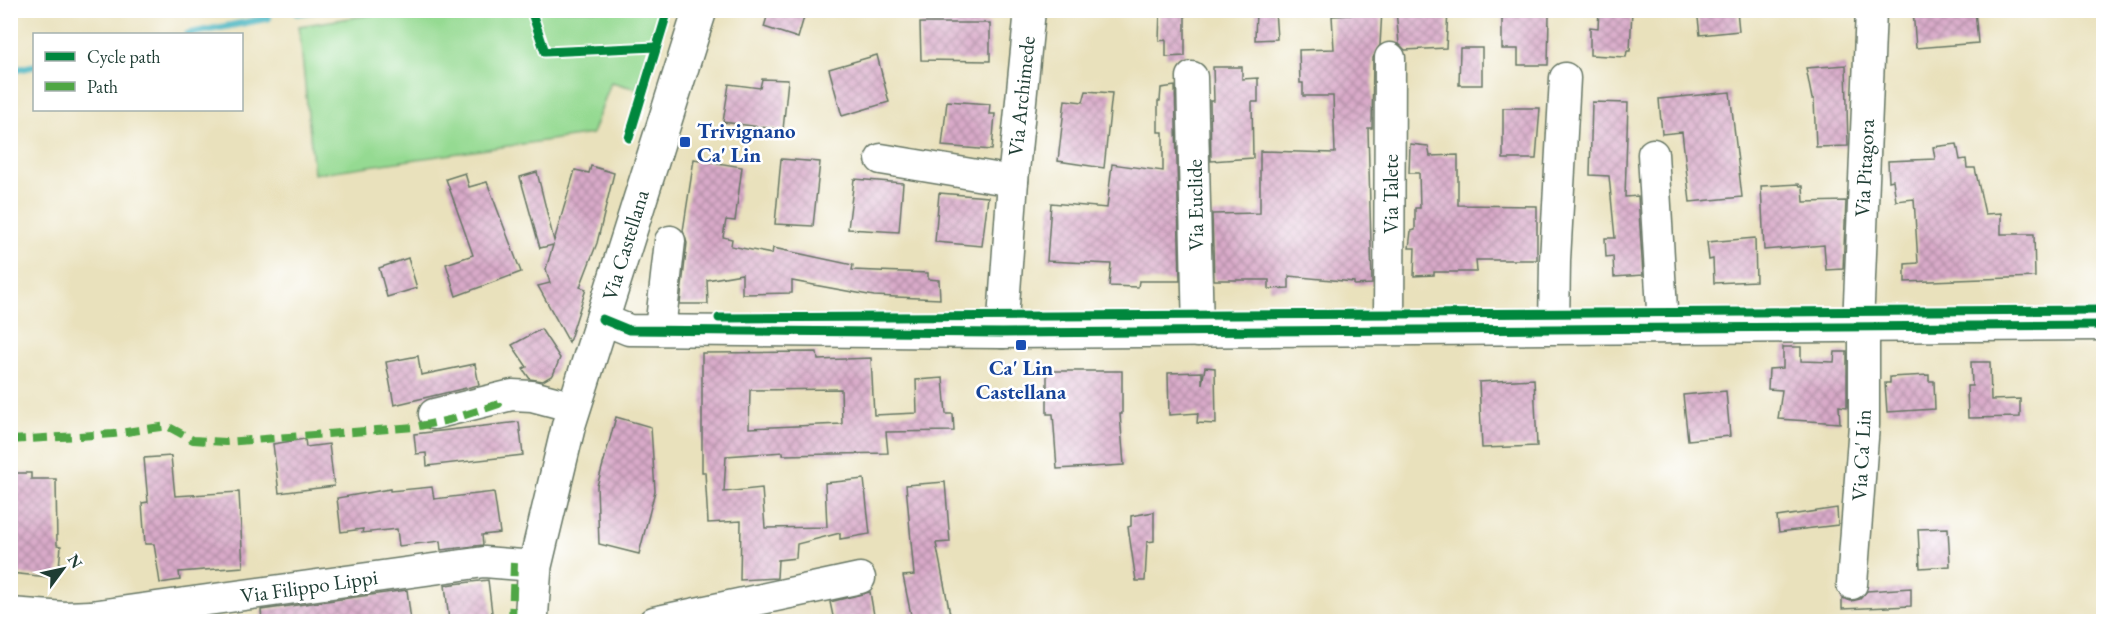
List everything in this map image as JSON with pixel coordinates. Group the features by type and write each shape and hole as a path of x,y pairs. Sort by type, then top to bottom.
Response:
{"main road":[{"name":"Via Castellana","path":"531,621 535,566 543,522 574,407 700,10"}],"street":[{"name":"Via Archimede","path":"1002,333 1013,181 1030,10"},
{"name":"Via Pitagora","path":"1861,326 1871,10"},
{"name":"Via Talete","path":"1389,330 1390,58"},
{"name":"Via Euclide","path":"1192,77 1198,332"},
{"path":"1554,328 1555,260 1565,78"},
{"path":"1653,154 1663,327"},
{"name":"Via Archimede","path":"881,159 1013,181"},
{"path":"660,330 670,241"},
{"path":"602,319 629,330 719,325 1002,333 2103,325"},
{"name":"Via Ca' Lin","path":"1852,584 1864,425 1861,326"},
{"path":"434,414 512,395 532,396 574,407"},
{"name":"Via Filippo Lippi","path":"10,613 65,617 91,616 484,562 520,562 535,566"},
{"path":"654,621 860,578"}],"green space":[{"path":"402,10 660,11 637,89 611,82 592,134 314,174 299,26"}],"building":[{"path":"769,10 806,10 798,38 764,27"},
{"path":"1160,10 1185,10 1185,56 1166,57 1166,40 1159,41"},
{"path":"1256,10 1275,10 1277,39 1255,40"},
{"path":"1351,10 1382,10 1380,45 1373,58 1372,128 1368,128 1372,284 1354,285 1354,282 1289,276 1289,288 1269,289 1269,280 1214,280 1212,214 1260,213 1260,151 1335,153 1333,96 1303,96 1303,83 1300,83 1299,50 1334,49 1332,16 1351,15"},
{"path":"1396,10 1448,10 1446,48 1405,50 1399,44"},
{"path":"1599,10 1632,10 1630,51 1627,51 1626,57 1590,55 1590,27 1598,28"},
{"path":"1697,10 1737,10 1739,31 1700,35"},
{"path":"1913,10 1975,10 1978,43 1916,48"},
{"path":"1502,14 1549,15 1548,65 1518,65 1518,49 1502,49"},
{"path":"920,23 990,23 990,61 921,60"},
{"path":"1460,48 1482,48 1482,85 1459,85"},
{"path":"877,55 889,102 842,116 829,69"},
{"path":"1846,65 1848,146 1816,147 1814,99 1812,99 1806,68"},
{"path":"1213,67 1242,67 1242,79 1258,78 1258,102 1252,102 1253,158 1211,161 1210,101 1214,101"},
{"path":"762,79 788,80 783,130 723,122 729,84 760,88"},
{"path":"1175,86 1180,281 1139,281 1138,287 1109,286 1111,264 1047,261 1051,203 1107,208 1112,164 1163,171 1163,132 1158,132 1158,101 1160,101 1161,88"},
{"path":"1086,91 1112,93 1104,168 1058,161 1065,100 1083,102"},
{"path":"1730,92 1742,197 1690,202 1682,132 1662,134 1659,99"},
{"path":"947,101 990,104 989,114 995,114 992,150 942,146"},
{"path":"1592,102 1628,103 1625,197 1638,196 1643,275 1614,277 1613,256 1606,257 1605,238 1615,238 1609,176 1590,175"},
{"path":"1503,108 1540,108 1536,159 1503,159"},
{"path":"1410,144 1428,146 1430,156 1458,155 1458,205 1537,206 1537,260 1476,260 1477,272 1434,272 1434,275 1414,276 1415,248 1409,248 1411,231 1415,230 1415,208 1420,208 1419,173 1409,173"},
{"path":"1957,144 1960,160 1966,159 1967,168 1975,168 1985,214 2001,213 2001,234 2034,234 2035,277 1905,282 1905,264 1918,263 1914,199 1896,201 1893,180 1889,181 1888,161 1935,159 1933,147"},
{"path":"694,159 742,167 735,221 726,220 723,237 732,239 731,246 772,254 773,248 853,265 852,270 928,273 928,279 939,280 940,299 874,296 792,281 792,293 742,294 742,274 707,280 708,304 680,304 687,243 683,231"},
{"path":"781,159 820,162 813,226 775,224"},
{"path":"591,166 614,173 597,243 580,287 586,289 569,342 538,286 550,283 546,269 553,245 540,248 520,177 537,172 554,241 575,170 589,173"},
{"path":"465,173 469,187 487,182 521,272 456,296 446,264 473,255 446,179"},
{"path":"854,179 903,183 899,232 848,229"},
{"path":"1799,184 1803,186 1804,202 1846,201 1843,269 1826,270 1824,245 1764,250 1761,186"},
{"path":"939,193 988,197 982,246 935,242"},
{"path":"1755,238 1756,281 1714,283 1713,259 1709,260 1707,242"},
{"path":"408,258 417,288 387,297 379,268"},
{"path":"541,329 560,358 553,375 543,381 530,379 523,369 527,367 512,345"},
{"path":"1783,347 1801,347 1801,361 1834,362 1835,352 1847,352 1847,407 1839,406 1840,423 1778,419 1782,390 1768,389 1769,369 1783,368"},
{"path":"817,352 818,360 871,358 874,415 917,413 916,380 943,378 946,414 953,414 954,431 886,432 888,453 783,455 783,452 726,456 724,492 762,488 765,528 827,527 825,483 864,479 870,534 840,539 840,533 797,544 796,558 778,560 777,578 740,580 741,521 708,523 705,472 702,472 702,353","holes":["841,389 842,424 749,428 750,390"]},
{"path":"418,356 421,375 475,364 479,385 394,405 386,362"},
{"path":"1971,362 1990,362 1991,400 2020,399 2020,417 1968,418 1967,386 1972,386"},
{"path":"1205,367 1215,368 1216,424 1197,423 1198,413 1169,415 1168,373 1202,372 1202,384"},
{"path":"1047,371 1122,371 1122,414 1120,414 1124,465 1057,469 1053,414 1047,414"},
{"path":"1929,375 1929,381 1934,381 1935,409 1887,412 1885,383 1890,383 1890,377"},
{"path":"1534,379 1537,446 1482,448 1479,382"},
{"path":"1726,391 1730,436 1688,440 1683,395"},
{"path":"616,417 651,427 655,491 639,554 599,544 597,486"},
{"path":"519,422 523,455 427,466 426,453 416,454 414,434"},
{"path":"305,439 306,447 329,444 334,486 279,493 273,444"},
{"path":"171,456 175,496 239,492 243,567 179,572 180,580 160,583 154,544 145,544 142,503 148,502 144,458"},
{"path":"10,473 31,473 31,479 56,479 57,545 61,546 58,578 10,573"},
{"path":"945,482 950,542 936,543 950,614 912,620 903,576 914,575 906,485"},
{"path":"432,487 434,499 494,492 500,533 482,535 483,545 441,550 440,541 399,546 397,529 362,533 363,529 341,532 337,498 390,489 390,491"},
{"path":"1837,508 1838,525 1779,532 1777,517"},
{"path":"1154,512 1154,541 1147,542 1145,581 1136,581 1128,527 1131,526 1131,516"},
{"path":"1948,528 1950,566 1920,568 1918,529"},
{"path":"488,580 493,621 449,621 445,585"},
{"path":"1911,588 1911,606 1842,609 1842,598 1851,601 1860,599 1867,591"},
{"path":"407,590 411,621 262,621 261,610"},
{"path":"870,592 875,621 834,621 830,602"}],"waterway":[{"path":"298,13 318,10"},
{"path":"193,33 268,18"},
{"path":"10,71 33,66"}],"marked path":[{"path":"10,440 113,434 167,426 193,440 226,442 415,427 449,420 499,404 498,397"},
{"path":"512,622 514,563"}],"cycle path":[{"path":"531,10 545,52 656,47"},
{"path":"629,138 668,10"},
{"path":"719,318 2104,310"},
{"path":"602,319 629,330 1002,333 2104,325"}],"place":[{"name":"Trivignano Ca' Lin","path":"685,142"},
{"name":"Ca' Lin Castellana","path":"1021,345"}]}
